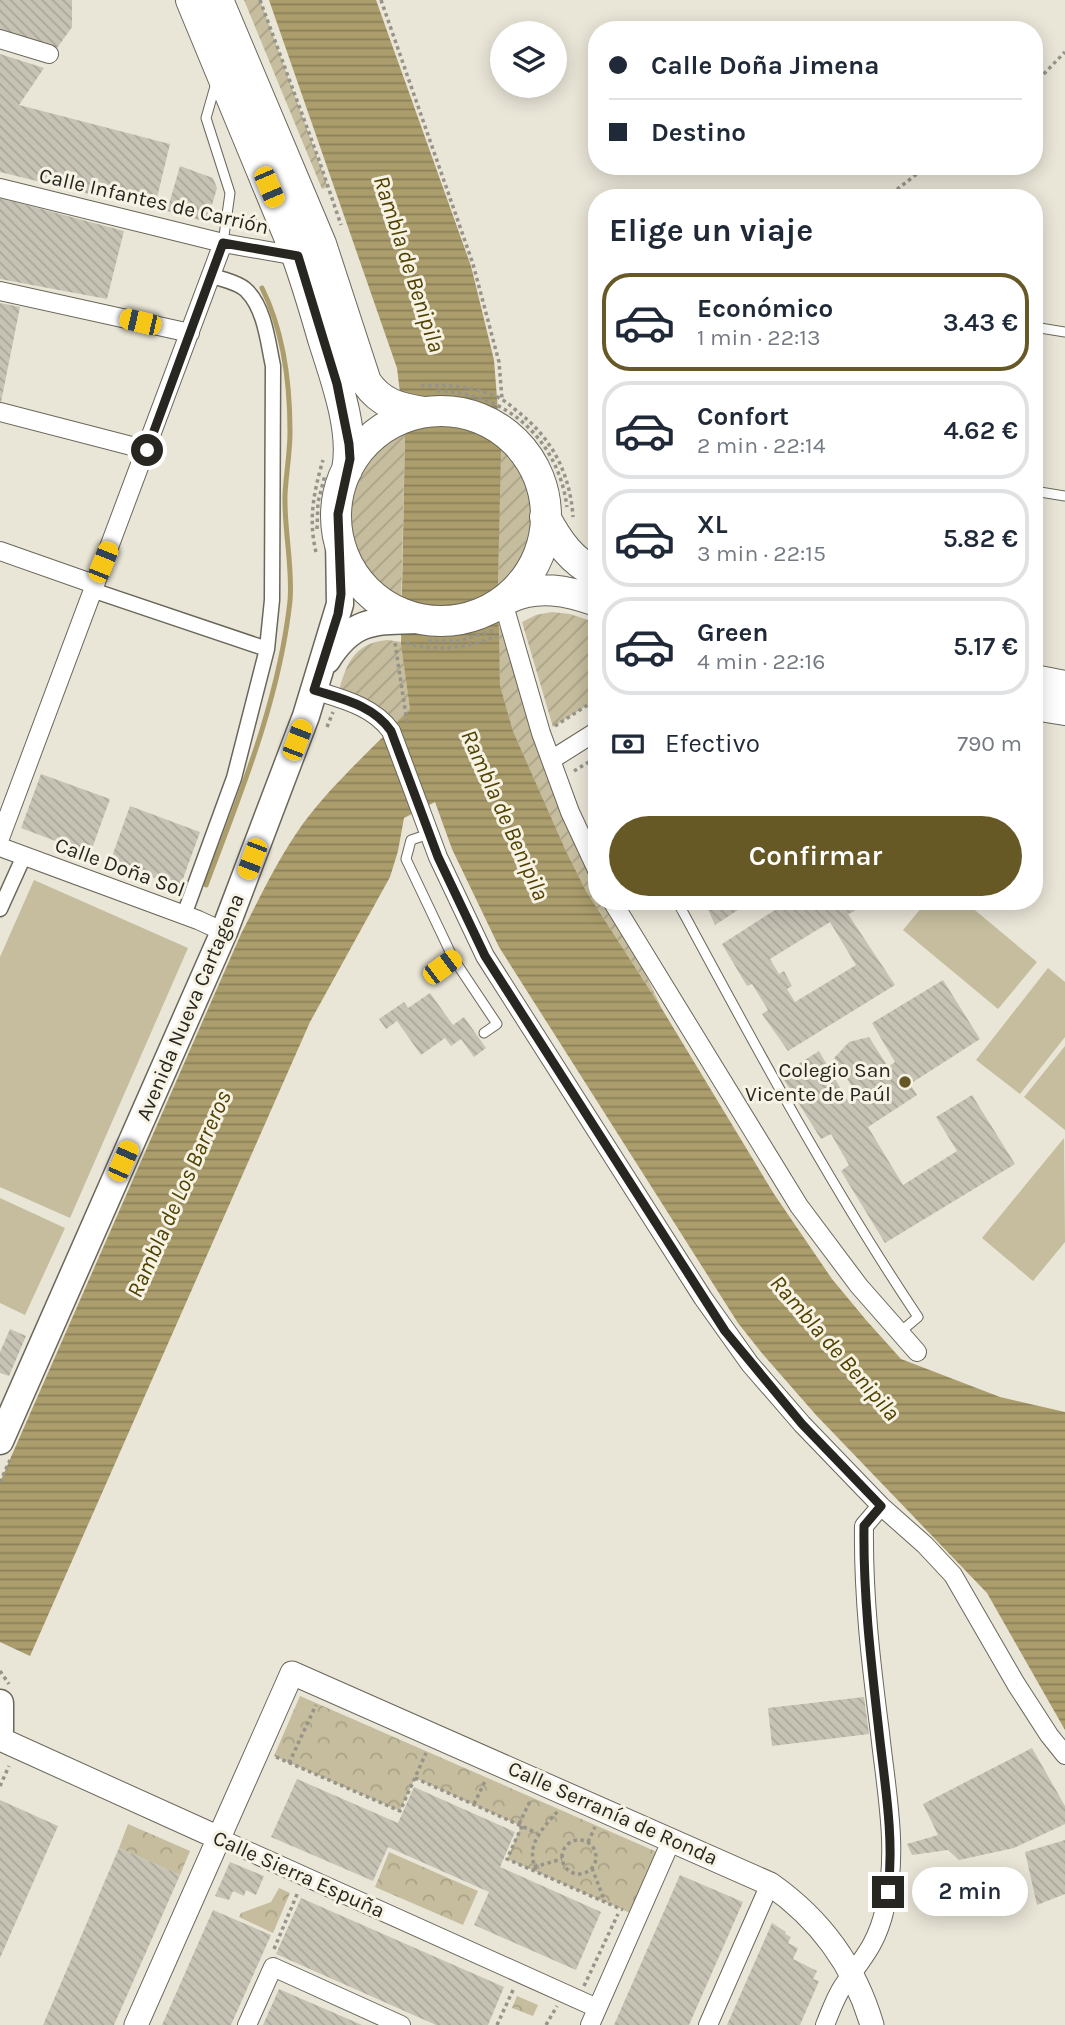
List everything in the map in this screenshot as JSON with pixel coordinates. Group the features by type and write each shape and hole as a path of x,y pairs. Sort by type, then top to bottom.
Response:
{"main road":[{"path":"191,0 298,256 337,384 349,444 333,462 339,503 326,547 350,568 363,587 407,630 481,615 503,616 538,590 553,590 588,599"},
{"path":"218,0 321,244 363,374 377,396 386,403 413,403 484,420 500,411 519,447 533,465 542,492 562,520 561,546 588,569"},
{"path":"333,462 365,443 413,403"},
{"path":"503,616 538,555 562,520"},
{"name":"Avenida Nueva Cartagena","path":"0,1441 224,932 315,687 340,604 341,587 326,547"},
{"name":"Avenida Nueva Cartagena","path":"315,687 334,650 358,628 370,622 407,630"},
{"path":"1043,682 1065,686"},
{"path":"1043,706 1065,710"},
{"path":"0,1730 6,1699"}],"street":[{"path":"0,39 49,54"},
{"name":"Calle Infantes de Carrión","path":"0,188 223,243 298,256"},
{"path":"0,838 223,243"},
{"path":"184,915 234,778 267,649 272,600 273,366 256,305 246,289 211,276"},
{"path":"0,291 190,333"},
{"path":"0,412 147,450"},
{"path":"0,551 267,649"},
{"path":"503,616 551,760 588,851"},
{"path":"315,687 369,710 379,716 391,731 429,834 461,909 485,956 725,1331 802,1424 881,1506 953,1574 1016,1684 1065,1755"},
{"path":"551,760 588,739"},
{"name":"Calle Doña Sol","path":"0,847 224,932"},
{"path":"0,909 24,856"},
{"path":"618,910 799,1206 859,1286 918,1352"},
{"path":"824,2025 841,1988 870,1951 877,1936 886,1906 890,1877 890,1817 863,1578 864,1526 881,1506"},
{"name":"Calle Serranía de Ronda","path":"219,1838 292,1673 770,1884 817,1925 852,1975 864,1998 872,2025"},
{"name":"Calle Sierra Espuña","path":"0,1739 597,2008"},
{"path":"136,2025 219,1838"},
{"path":"590,2025 672,1839"},
{"path":"708,2025 770,1884"},
{"path":"247,2025 272,1967 401,2025"}],"lane":[{"path":"221,72 205,118 230,193 223,243"},
{"path":"1043,328 1065,332"},
{"path":"1043,492 1065,496"},
{"path":"429,834 411,840 406,859 453,958 497,1024 484,1033"},
{"path":"682,910 750,1035 876,1254 918,1317 899,1333"},
{"path":"430,976 453,958"}],"path":[{"path":"260,0 320,160 344,235"},
{"path":"382,0 473,264 499,362 500,411"},
{"path":"1043,75 1065,52"},
{"path":"898,189 915,175"},
{"path":"413,403 460,386 487,392 500,411"},
{"path":"413,403 446,391 474,395 537,429 557,456 569,487 562,520"},
{"path":"326,547 311,515 315,486 333,462"},
{"path":"407,630 458,641 484,635 503,616"},
{"path":"407,630 429,648 457,648 503,616"},
{"path":"406,715 407,630"},
{"path":"553,727 588,705"},
{"path":"571,772 588,762"},
{"path":"0,1671 6,1699"},
{"path":"289,1763 317,1703 309,1700"},
{"path":"274,1756 400,1811 427,1751"},
{"path":"0,1786 9,1765"},
{"path":"415,1778 537,1833"},
{"path":"474,1805 487,1778"},
{"path":"541,1801 531,1797 507,1859 638,1917"},
{"path":"537,1872 534,1867 533,1845 537,1833 559,1810 550,1805"},
{"path":"588,1842 596,1825"},
{"path":"577,1840 588,1842 596,1857 592,1868 585,1873 573,1873 564,1865 564,1848 577,1840"},
{"path":"534,1867 562,1859"},
{"path":"592,1868 604,1902"},
{"path":"276,1944 299,1890"},
{"path":"546,2025 557,2005 573,2014 620,1909"},
{"path":"497,2025 500,2017"}],"green space":[{"path":"244,0 260,0 328,187 322,189"},
{"path":"403,418 405,435 401,614 378,601 354,575 343,546 339,524 344,480 353,460 365,443 382,428"},
{"path":"499,429 513,441 532,465 543,492 545,523 534,567 523,583 498,606"},
{"path":"552,612 588,620 588,705 553,727 522,622 536,615"},
{"path":"509,623 588,845 588,894 513,731 500,685 498,628"},
{"path":"376,642 401,642 410,710 391,731 337,697 347,667 358,651"},
{"path":"34,880 188,948 70,1218 0,1187 0,957"},
{"path":"598,910 615,910 662,1009"},
{"path":"920,910 975,910 1037,962 998,1009 903,930"},
{"path":"1048,968 1065,982 1065,1037 1020,1094 976,1060"},
{"path":"1065,1046 1065,1130 1024,1097"},
{"path":"1064,1138 1065,1242 1033,1281 982,1238"},
{"path":"0,1198 65,1228 25,1315 0,1303"},
{"path":"300,1696 657,1852 630,1913 507,1859 521,1826 415,1778 400,1811 274,1756"},
{"path":"128,1824 190,1851 180,1875 119,1848"},
{"path":"389,1852 478,1891 463,1925 375,1887"},
{"path":"279,1888 290,1893 273,1933 239,1917 241,1913 271,1902"},
{"path":"517,1996 538,2005 533,2016 512,2008"}],"water":[{"path":"269,0 376,0 471,266 494,360 501,449 498,585 500,685 513,731 588,894 588,910 598,910 662,1009 774,1194 832,1279 901,1359 1000,1397 1065,1412 1065,1730 987,1593 816,1415 738,1323 499,947 452,849 435,802 404,818 390,877 310,1022 30,1656 0,1642 0,1482 241,934 277,865 302,825 340,780 410,710 401,644 405,435 397,368"}],"building":[{"path":"0,0 72,0 72,27 57,48 0,31"},
{"path":"0,54 44,68 19,105 170,144 154,210 0,172"},
{"path":"180,166 213,178 217,188 207,222 167,211"},
{"path":"0,198 124,231 107,299 0,279"},
{"path":"0,303 20,307 1,402 0,402"},
{"path":"41,774 110,799 90,854 21,828"},
{"path":"130,806 200,832 180,887 110,862"},
{"path":"708,910 738,910 715,925"},
{"path":"775,910 854,910 848,914 895,985 788,1051 762,1014 768,1010 752,984 747,986 722,944","holes":["830,922 856,965 795,1002 787,989 792,986 784,971 779,974 770,959"]},
{"path":"943,980 980,1039 910,1084 917,1095 868,1127 903,1185 957,1151 936,1117 972,1095 1015,1164 885,1243 841,1171 849,1165 831,1134 821,1139 781,1075 819,1051 849,1103 858,1096 834,1058 849,1042 869,1037 888,1067 895,1062 872,1023"},
{"path":"430,993 453,1025 464,1017 486,1048 474,1057 461,1039 451,1046 445,1038 421,1055 397,1021 386,1029 379,1019 404,1002 408,1008"},
{"path":"10,1329 26,1336 9,1376 0,1373 0,1352"},
{"path":"864,1697 869,1734 772,1746 768,1708"},
{"path":"1032,1748 1065,1806 1065,1824 1014,1848 959,1860 948,1850 912,1855 907,1844 938,1835 923,1804"},
{"path":"297,1779 398,1823 414,1787 515,1832 500,1867 601,1912 576,1970 474,1925 489,1892 388,1847 373,1881 271,1837"},
{"path":"0,1800 58,1826 0,1958"},
{"path":"1065,1840 1065,1894 1037,1905 1025,1852"},
{"path":"119,1848 180,1875 114,2025 43,2025"},
{"path":"230,1862 264,1876 256,1895 246,1890 244,1896 233,1891 229,1900 215,1896"},
{"path":"680,1875 743,1902 689,2025 614,2025"},
{"path":"301,1898 504,1987 488,2025 436,2025 276,1954"},
{"path":"213,1910 271,1935 231,2025 162,2025"},
{"path":"772,1923 791,1937 788,1943 798,1948 793,1959 817,1971 813,1979 819,1981 800,2025 727,2025"},
{"path":"279,1989 362,2025 263,2025"}],"waterway":[{"path":"206,885 268,710 285,638 290,601 285,508 290,440 289,395 281,340 262,288"}],"place":[{"name":"Colegio San Vicente de Paúl","path":"905,1082"}],"route":[{"path":"147,450 223,243 298,256 337,384 350,459 338,514 341,594 338,614 314,690 369,710 379,716 391,731 438,857 485,956 725,1331 802,1424 881,1506 864,1526 863,1578 890,1817 888,1892"}],"water label":[{"name":"Rambla de Benipila","path":"409,264"},
{"name":"Rambla de Benipila","path":"505,815"},
{"name":"Rambla de Los Barreros","path":"179,1194"},
{"name":"Rambla de Benipila","path":"835,1348"}]}
